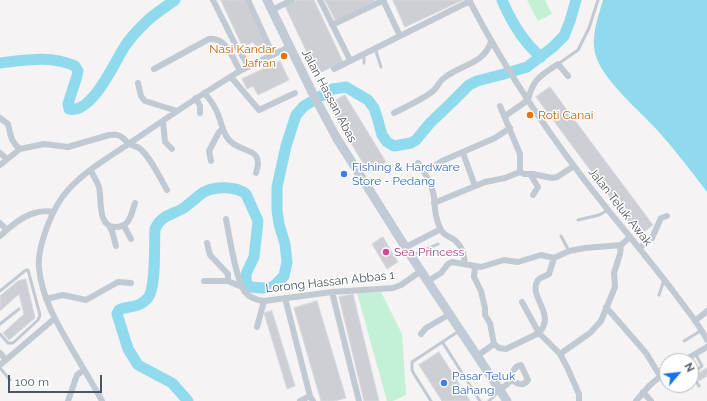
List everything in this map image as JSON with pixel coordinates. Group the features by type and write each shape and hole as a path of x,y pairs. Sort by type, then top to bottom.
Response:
{"main road":[{"name":"Jalan Hassan Abas","path":"267,0 317,103 336,137 411,256 506,401"}],"street":[{"path":"212,0 249,67"},
{"path":"248,0 273,55"},
{"path":"272,10 292,0"},
{"path":"320,0 350,60"},
{"path":"332,25 383,0 400,36"},
{"path":"334,69 470,1"},
{"name":"Jalan Teluk Awak","path":"470,1 491,42 543,124 702,330 707,340"},
{"path":"154,70 209,39 214,38 226,46 240,72"},
{"path":"394,113 432,92 440,81 447,76 479,59 485,54 491,42"},
{"path":"102,401 54,319 46,299 38,260 53,212 68,190 90,170 204,93 249,67 289,47"},
{"path":"506,116 528,100 531,88 537,79 558,64 568,76"},
{"path":"231,77 259,110 294,93"},
{"path":"138,83 141,96 145,101 177,111"},
{"path":"204,93 214,106 222,129 231,142 241,148 252,151 256,155 258,163 256,173"},
{"path":"196,98 200,106 200,113"},
{"path":"500,106 506,116 520,154 520,172"},
{"path":"0,118 8,124 12,140 20,149"},
{"path":"162,121 165,142 172,149"},
{"path":"425,172 442,161 495,138 510,128"},
{"path":"211,161 209,151 222,129"},
{"path":"0,165 20,149 44,144 68,147 113,135 122,137 128,144 139,148 146,155 167,190"},
{"path":"0,153 7,159"},
{"path":"463,153 472,190"},
{"path":"418,163 425,172 434,194 435,215 440,228 446,236 454,240 462,249 465,264"},
{"path":"434,203 472,190 484,182 508,177 520,172 524,174 552,178 557,177 574,166"},
{"path":"90,170 98,187 103,218 112,231 116,246"},
{"path":"530,174 538,186 533,195"},
{"path":"109,226 124,226 127,223 135,203"},
{"path":"0,236 26,215 43,210 53,212"},
{"path":"639,248 652,238 661,218 667,216"},
{"path":"226,218 239,283 242,287"},
{"path":"0,223 7,230"},
{"path":"124,226 130,239"},
{"path":"406,247 440,228"},
{"path":"428,281 440,273 450,263 483,266 504,260 518,262 540,255 554,258 569,251 620,245 630,237"},
{"path":"207,242 210,255 228,274 228,281"},
{"path":"560,354 595,328 601,321 615,287 614,273 620,254 620,245"},
{"path":"475,266 474,277 481,291 485,314 490,323 494,344 499,348 506,349 539,333 544,324 546,317 537,294 536,286 540,279 549,274 554,258"},
{"name":"Lorong Hassan Abbas 1","path":"242,287 244,291 252,297 257,300 264,301 332,292 393,288 401,285 421,271"},
{"path":"204,281 228,281 242,287"},
{"path":"46,299 68,295 86,300 118,282 131,283"},
{"path":"332,292 359,401"},
{"path":"285,298 312,398 300,401"},
{"path":"257,326 264,301"},
{"path":"522,302 539,333 560,354 579,394 579,401"},
{"path":"606,307 646,353 659,374"},
{"path":"695,321 707,312"},
{"path":"421,334 426,328 450,314"},
{"path":"0,366 54,319"},
{"path":"477,356 494,344"},
{"path":"697,353 707,347"},
{"path":"0,353 6,360"},
{"path":"68,401 77,375 84,370"},
{"path":"636,401 659,377"},
{"path":"499,391 512,380"},
{"path":"643,392 651,401"}],"lane":[{"path":"558,64 578,50 589,28 598,0"},
{"path":"375,48 381,67"},
{"path":"364,54 364,63"},
{"path":"578,220 599,215 608,210"},
{"path":"561,236 569,251"},
{"path":"411,256 438,244"},
{"path":"0,291 28,270 40,315 38,320 13,343 8,343 0,334"},
{"path":"659,295 664,280"},
{"path":"0,324 19,309"},
{"path":"431,401 412,370 412,362 443,343 460,330"},
{"path":"684,341 702,330"},
{"path":"443,343 480,401"},
{"path":"0,366 10,380"},
{"path":"489,401 499,391"}],"green space":[{"path":"527,0 545,0 552,14 538,21"},
{"path":"381,292 402,334 406,395 393,401 387,401 357,293"}],"water":[{"path":"603,0 707,0 707,192 664,138 613,84 599,63 595,53 594,40"}],"building":[{"path":"221,0 245,0 265,43 256,47 253,42 243,47"},
{"path":"298,0 314,0 343,62 317,74 285,6"},
{"path":"325,0 374,0 375,1 336,21"},
{"path":"393,0 463,0 405,27"},
{"path":"280,61 289,80 258,95 253,86 247,89 242,79"},
{"path":"550,87 653,225 639,236 536,97"},
{"path":"345,95 386,162 369,173 328,105"},
{"path":"383,237 398,262 387,269 372,244"},
{"path":"26,279 35,318 9,340 3,333 24,314 19,294 0,311 0,296 18,281"},
{"path":"353,294 379,401 364,401 339,297"},
{"path":"317,301 346,398 334,401 321,401 294,308"},
{"path":"272,311 295,386 287,389 264,313"},
{"name":"Pasar Teluk Bahang","path":"439,352 470,401 442,401 419,365"},
{"path":"707,368 707,376 699,381 699,373"}],"waterway":[{"path":"0,63 47,59 57,60 75,66 78,71 68,104 69,109 78,109 94,96 129,40 150,18 175,0"},
{"path":"502,0 518,31 541,57"},
{"path":"188,401 172,383 138,365 128,349 117,314 119,310 139,305 148,298 152,288 154,271 155,229 160,221 166,216 182,209 201,194 209,190 231,188 242,191 246,194 258,221 254,257 246,274 246,282 250,287 273,287 284,276 287,262 285,244 279,224 277,210 277,187 286,146 296,115 304,106 333,89 346,87 368,100 374,108 382,135 387,142 394,146 411,143 416,140 430,123 469,85 477,81 527,67 553,47 564,36 576,0"}],"place":[{"name":"Nasi Kandar Jafran","path":"284,56"},
{"name":"Roti Canai","path":"530,115"},
{"name":"Fishing & Hardware Store - Pedang","path":"344,174"},
{"name":"Sea Princess","path":"386,252"},
{"name":"Pasar Teluk Bahang","path":"444,383"}]}
